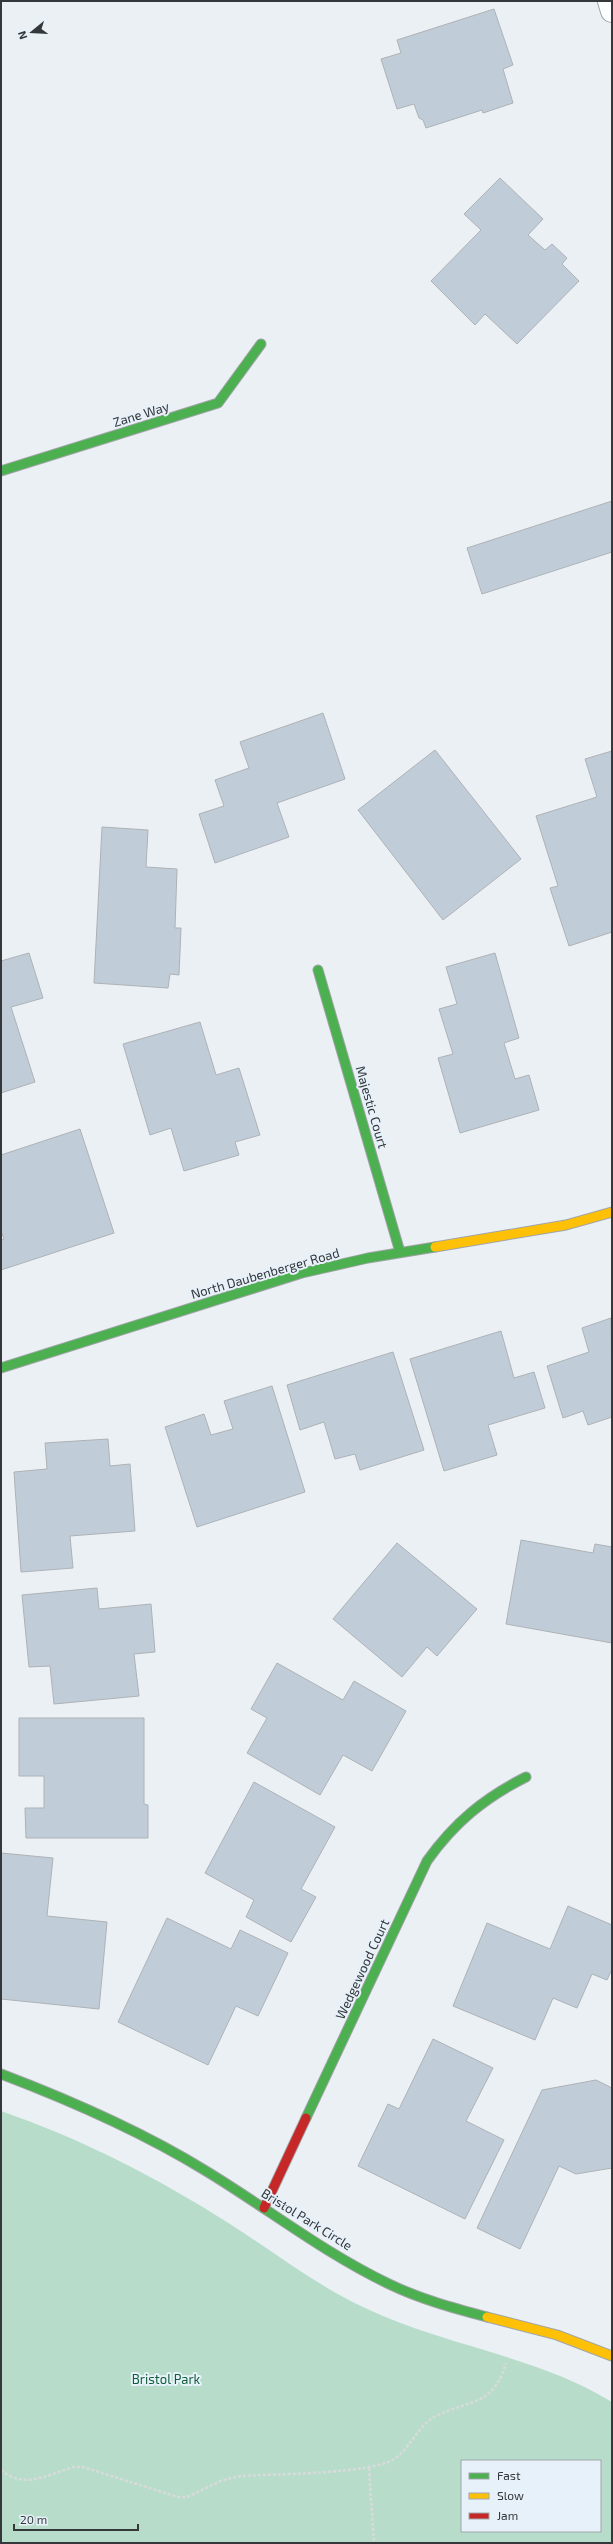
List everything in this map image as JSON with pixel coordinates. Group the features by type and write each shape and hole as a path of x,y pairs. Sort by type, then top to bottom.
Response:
{"street":[{"path":"609,1 612,12"},
{"name":"Zane Way","path":"1,471 218,404 261,344"},
{"name":"Majestic Court","path":"318,970 400,1252"},
{"name":"North Daubenberger Road","path":"1,1368 302,1273 400,1252 566,1225 612,1212"},
{"name":"Wedgewood Court","path":"264,2208 427,1861 443,1838 463,1816 483,1799 526,1777"},
{"name":"Bristol Park Circle","path":"1,2074 68,2099 155,2140 366,2272 410,2294 454,2310 555,2334 612,2356"}],"path":[{"path":"1,2470 13,2479 28,2480 74,2467 83,2467 178,2497 187,2497 223,2480 241,2476 369,2468 394,2460 427,2421 478,2401 492,2391 501,2381 506,2363"},
{"path":"369,2468 374,2543"}],"green space":[{"name":"Bristol Park","path":"1,2111 61,2134 147,2175 203,2207 329,2289 363,2307 425,2332 552,2373 583,2386 612,2402 612,2543 1,2543"}],"building":[{"path":"494,9 513,65 503,69 513,103 483,113 482,110 426,128 423,120 419,118 414,104 397,109 381,59 401,53 397,40"},
{"path":"500,178 543,219 528,235 545,250 552,244 567,258 562,264 579,281 517,344 485,314 475,325 431,281 481,230 464,214"},
{"path":"612,501 612,552 482,594 467,548"},
{"path":"323,713 345,779 277,803 289,837 215,863 199,814 224,806 215,780 249,768 240,742"},
{"path":"435,750 521,859 443,920 358,810"},
{"path":"612,751 612,932 569,946 550,888 558,886 536,816 597,797 585,759"},
{"path":"102,827 148,830 146,867 177,869 175,928 181,928 179,975 170,974 168,988 94,983"},
{"path":"29,953 43,998 11,1007 35,1082 1,1093 1,961"},
{"path":"495,953 519,1038 504,1043 515,1079 529,1075 539,1110 460,1133 438,1058 453,1054 439,1009 457,1004 446,967"},
{"path":"200,1022 216,1075 239,1068 260,1135 235,1142 239,1155 184,1171 171,1128 150,1135 123,1044"},
{"path":"80,1129 114,1233 1,1270 1,1240 4,1239 1,1231 1,1155"},
{"path":"611,1318 612,1417 588,1425 583,1411 563,1418 547,1366 589,1352 582,1328"},
{"path":"501,1331 514,1378 534,1372 545,1408 488,1425 497,1455 444,1471 410,1359"},
{"path":"393,1352 424,1450 360,1470 355,1454 335,1459 324,1422 300,1430 287,1385"},
{"path":"272,1386 305,1492 197,1527 165,1427 204,1414 211,1435 233,1429 224,1401"},
{"path":"108,1439 110,1466 130,1464 135,1531 70,1536 73,1568 21,1572 14,1472 47,1469 45,1443"},
{"path":"521,1540 593,1553 595,1544 612,1547 612,1643 506,1624"},
{"path":"397,1543 477,1609 437,1656 427,1647 402,1677 333,1619"},
{"path":"97,1588 99,1609 151,1604 155,1652 134,1654 139,1696 54,1704 50,1666 29,1667 22,1595"},
{"path":"277,1663 343,1700 354,1681 406,1711 372,1771 343,1755 320,1795 247,1753 267,1718 251,1709"},
{"path":"19,1718 144,1718 144,1804 148,1805 148,1838 26,1838 25,1808 44,1808 44,1776 19,1776"},
{"path":"254,1782 335,1827 301,1889 316,1897 291,1942 246,1917 254,1900 205,1873"},
{"path":"1,1853 53,1858 47,1916 107,1922 99,2009 1,1999"},
{"path":"568,1906 612,1925 612,1969 607,1980 592,1974 577,2008 553,1998 535,2040 453,2006 487,1923 550,1949"},
{"path":"167,1918 231,1949 240,1930 288,1953 258,2016 236,2006 208,2065 118,2022"},
{"path":"433,2039 493,2068 466,2121 504,2140 465,2219 358,2166 388,2104 399,2109"},
{"path":"596,2080 612,2088 612,2168 576,2174 559,2166 520,2249 477,2228 542,2090"}],"traffic: fast":[{"path":"1,471 218,403 261,344"},
{"path":"318,970 400,1252"},
{"path":"1,1368 302,1273 368,1258 435,1247"},
{"path":"306,2118 427,1861 437,1847 459,1823 483,1803 526,1777"},
{"path":"1,2074 80,2106 181,2156 365,2272 425,2299 487,2317"}],"traffic: slow":[{"path":"435,1247 566,1225 612,1212"},
{"path":"487,2317 557,2335 612,2356"}],"traffic: jam":[{"path":"264,2208 306,2118"}]}
